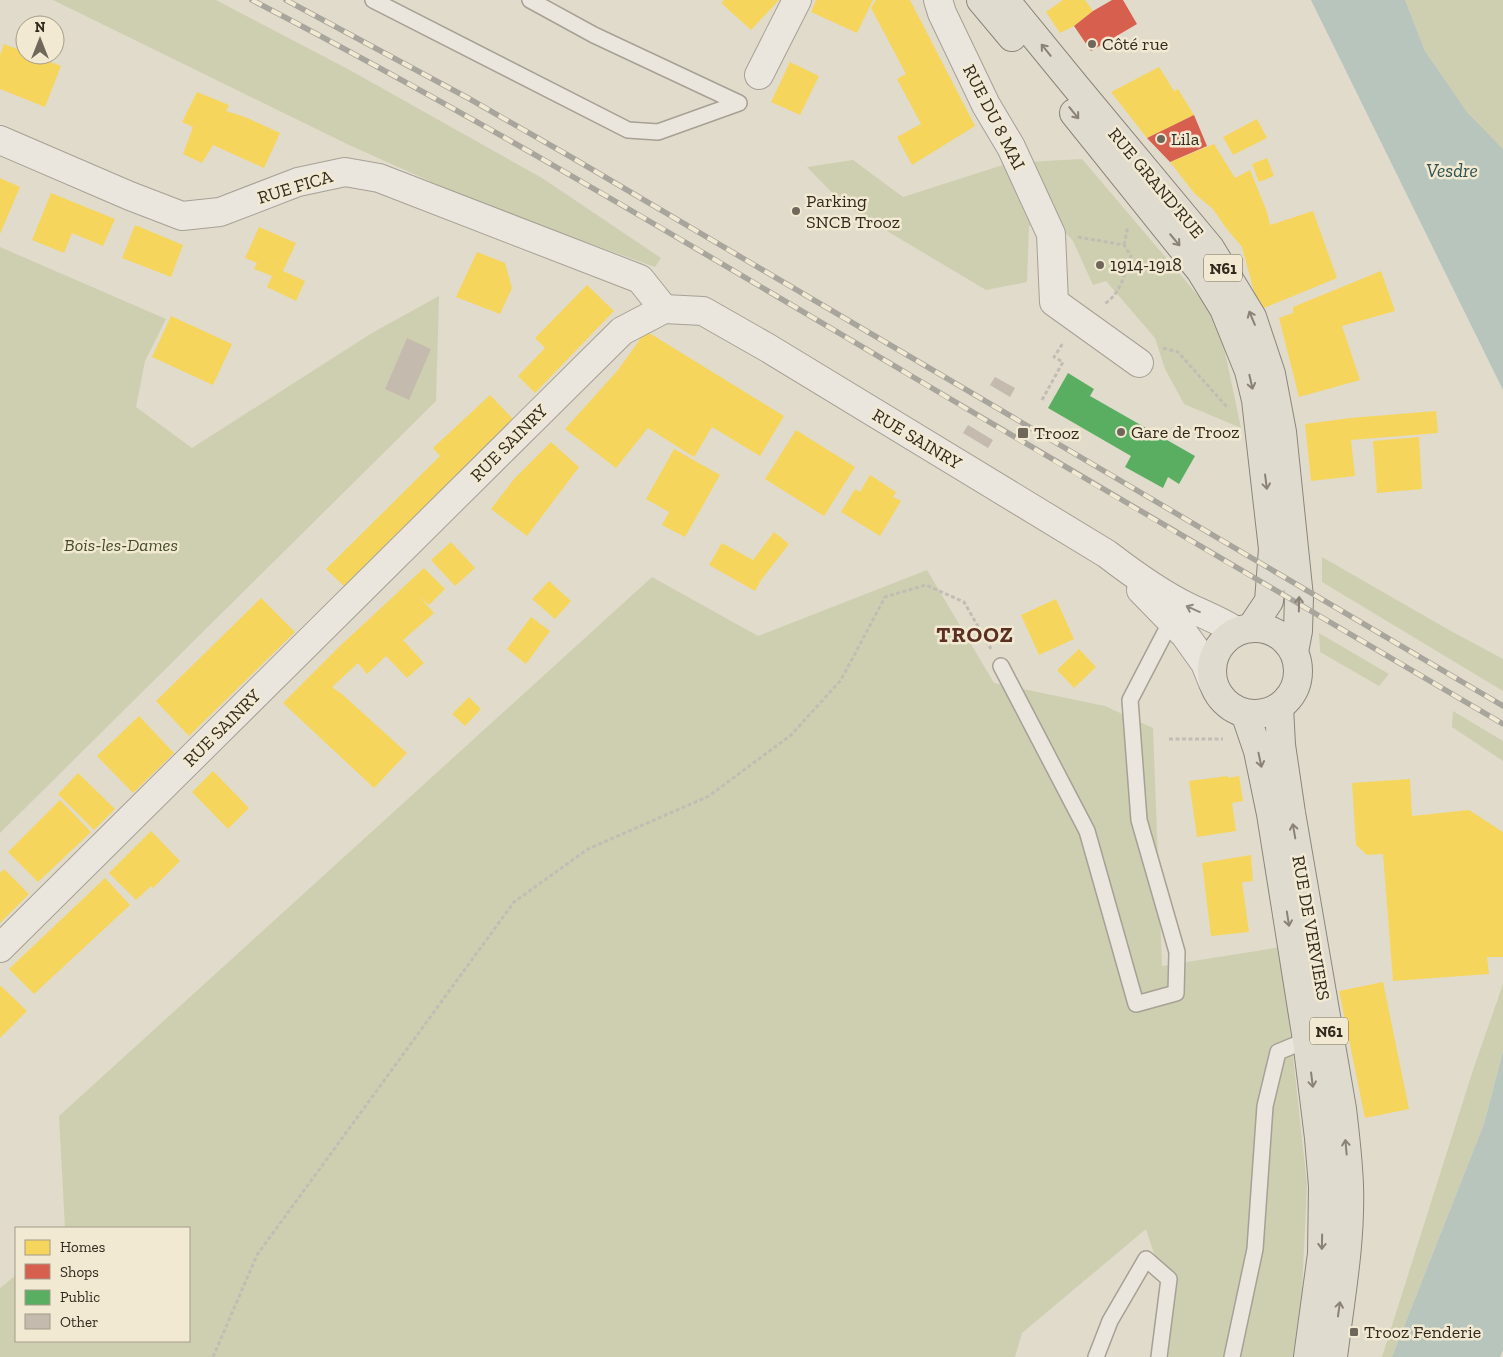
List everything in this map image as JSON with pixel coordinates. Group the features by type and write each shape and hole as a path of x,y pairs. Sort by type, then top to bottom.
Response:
{"main road":[{"name":"RUE GRAND'RUE","path":"982,0 1200,270 1224,309 1249,370 1256,400 1274,549 1269,601 1244,630 1223,641 1215,654 1211,668 1213,684"},
{"name":"RUE GRAND'RUE","path":"1006,0 1210,248 1252,317 1271,374 1282,432 1299,596 1298,632 1294,652 1297,662 1297,682 1287,700 1279,707"},
{"path":"1244,630 1267,629 1281,636 1294,652"},
{"path":"1213,684 1220,697 1231,708 1244,713 1263,714 1279,707"},
{"name":"RUE DE VERVIERS","path":"1279,707 1281,745 1291,812 1342,1109 1346,1147 1349,1186 1345,1263 1333,1357"},
{"name":"RUE DE VERVIERS","path":"1244,713 1258,751 1271,814 1307,1040 1319,1138 1323,1186 1322,1254 1308,1357"}],"street":[{"path":"759,75 797,0"},
{"name":"RUE DU 8 MAI","path":"938,0 942,13 986,105 1011,148 1051,234 1054,302 1077,319"},
{"name":"RUE FICA","path":"0,140 130,196 182,216 220,212 298,182 345,172 379,178 640,279 664,309"},
{"name":"RUE SAINRY","path":"0,948 622,331 664,309 703,311 1107,554 1149,586 1188,607 1244,630"},
{"path":"1077,319 1139,363"},
{"name":"RUE SAINRY","path":"1107,554 1185,635 1205,663 1213,684"}],"lane":[{"path":"373,0 628,130 658,132 738,104 594,35 530,0"},
{"path":"1001,666 1087,831 1136,1004 1176,993 1177,952 1140,820 1130,700 1171,621"},
{"path":"1232,1357 1255,1249 1265,1106 1278,1052 1307,1040"},
{"path":"1096,1357 1110,1321 1146,1259 1169,1279 1159,1357"}],"path":[{"path":"1081,237 1124,245 1131,256 1119,291"},
{"path":"1042,400 1063,362 1054,357 1077,319"},
{"path":"1139,363 1158,347 1178,352 1226,406 1258,422"},
{"path":"213,1357 258,1255 514,902 588,849 709,796 791,734 841,680 885,596 926,585 964,602 1001,666"},
{"path":"1169,739 1213,739"}],"green space":[{"path":"53,0 216,0 346,68 542,178 661,258 655,267 483,205 349,145"},
{"path":"1405,0 1503,0 1503,149 1467,112 1425,51"},
{"path":"1082,159 1218,319 1241,428 1184,404 1165,369 1155,338 1106,281 1093,285 1073,241 1055,221 1029,226 1027,282 986,290 841,202 807,167 853,160 903,197 1009,163"},
{"name":"Bois-les-Dames","path":"0,247 166,319 145,361 136,407 192,448 372,333 439,296 436,401 0,833"},
{"path":"1322,557 1503,659 1503,691 1322,582"},
{"path":"927,570 994,683 1105,706 1153,728 1162,966 1281,947 1307,1184 1299,1357 1163,1357 1172,1309 1146,1229 1022,1333 1015,1357 0,1357 0,1288 15,1276 15,1342 190,1342 190,1227 65,1227 59,1116 652,577 758,636"},
{"path":"1319,633 1389,674 1379,686 1320,652"},
{"path":"1453,711 1503,741 1503,761 1452,727"},
{"path":"1503,984 1503,1051 1484,1124 1392,1357 1382,1357 1473,1070"}],"water":[{"name":"Vesdre","path":"1311,0 1405,0 1425,51 1467,112 1503,149 1503,390"},
{"path":"1503,1051 1503,1350 1500,1357 1392,1357 1484,1124"}],"building: Homes":[{"path":"724,0 779,0 751,30 721,3"},
{"path":"816,0 873,0 857,33 811,12"},
{"path":"876,0 910,0 975,126 912,165 897,137 921,124 897,79 906,74 871,8"},
{"path":"1063,0 1085,0 1093,11 1074,26 1060,33 1046,12"},
{"path":"4,44 15,48 15,65 61,66 45,107 0,89 0,55"},
{"path":"790,62 819,76 800,115 771,102"},
{"path":"1159,67 1174,91 1178,89 1194,115 1147,138 1111,92"},
{"path":"197,92 229,105 226,111 245,117 280,133 264,168 213,145 202,163 183,154 193,127 182,122"},
{"path":"1257,119 1267,138 1233,155 1223,137"},
{"path":"1214,144 1235,178 1250,170 1267,212 1270,225 1313,211 1337,278 1259,310 1242,247 1213,209 1195,194 1170,162"},
{"path":"1267,158 1274,176 1259,182 1252,164"},
{"path":"0,178 20,187 0,234"},
{"path":"51,193 115,219 103,246 72,233 64,253 32,240"},
{"path":"135,225 183,245 171,277 122,258"},
{"path":"259,227 296,243 283,271 305,281 296,301 267,287 272,276 254,269 257,263 245,258"},
{"path":"477,252 505,263 512,288 500,314 456,297"},
{"path":"1381,271 1395,311 1342,326 1360,380 1299,397 1279,318 1293,313 1293,307"},
{"path":"587,285 614,311 535,393 518,376 545,348 535,338"},
{"path":"171,316 232,344 213,385 152,357"},
{"path":"646,331 784,416 760,456 712,427 694,457 648,428 616,468 565,429 618,370"},
{"path":"490,395 513,419 344,586 326,569 440,456 433,448"},
{"path":"1436,411 1438,433 1351,440 1355,476 1311,481 1305,424 1350,418"},
{"path":"796,430 855,467 824,516 765,479"},
{"path":"1419,437 1422,489 1377,493 1373,441"},
{"path":"551,442 579,467 527,536 491,509 514,479"},
{"path":"674,449 720,475 685,537 662,525 669,512 646,499"},
{"path":"870,475 896,492 893,497 901,501 880,536 841,512 855,489 860,492"},
{"path":"774,532 789,544 761,580 755,591 709,565 722,543 753,560"},
{"path":"451,542 475,568 455,586 431,560"},
{"path":"424,568 445,589 429,605 419,596 434,613 403,640 424,663 407,678 386,656 367,674 358,663 332,687 407,753 374,788 283,703 341,645"},
{"path":"549,581 571,601 555,619 532,599"},
{"path":"261,598 295,632 189,736 156,701"},
{"path":"1056,599 1074,639 1039,655 1021,615"},
{"path":"531,617 550,631 526,664 507,649"},
{"path":"1079,649 1096,667 1074,688 1057,670"},
{"path":"469,697 481,709 465,726 452,714"},
{"path":"139,716 174,753 133,793 97,756"},
{"path":"213,771 249,808 228,829 192,792"},
{"path":"78,773 115,809 94,830 58,794"},
{"path":"1228,776 1228,778 1239,776 1243,801 1232,803 1236,831 1197,837 1189,781"},
{"path":"1410,779 1412,816 1469,810 1503,832 1503,957 1487,957 1489,974 1393,981 1383,854 1367,855 1356,845 1352,783"},
{"path":"60,800 91,832 38,882 8,852"},
{"path":"151,831 180,861 153,888 151,886 136,900 109,873"},
{"path":"1251,855 1253,881 1242,882 1249,932 1211,936 1202,863"},
{"path":"4,869 29,894 0,923 0,873"},
{"path":"105,878 130,905 34,994 9,969"},
{"path":"1383,982 1409,1109 1365,1118 1339,991"},
{"path":"0,987 27,1011 0,1038"}],"building: Shops":[{"path":"1112,0 1123,0 1137,24 1091,51 1074,26 1093,11"},
{"path":"1194,115 1207,146 1170,162 1147,138"}],"building: Public":[{"name":"Gare de Trooz","path":"1068,373 1094,389 1090,396 1195,456 1179,484 1168,477 1163,488 1125,467 1131,456 1048,408"}],"building: Other":[{"path":"407,338 431,349 409,400 385,389"},
{"path":"995,377 1015,388 1010,397 990,385"},
{"path":"968,425 993,440 988,448 963,433"}],"railway":[{"path":"252,0 419,89 583,182 1503,724"},
{"path":"286,0 468,98 571,157 1503,706"}],"place":[{"name":"Côté rue","path":"1092,44"},
{"name":"Lila","path":"1161,139"},
{"name":"Parking SNCB Trooz","path":"796,211"},
{"name":"1914-1918","path":"1100,265"},
{"name":"Gare de Trooz","path":"1121,432"},
{"name":"Trooz","path":"1023,433"},
{"name":"Trooz Fenderie","path":"1354,1332"}],"district":[{"name":"TROOZ","path":"975,634"}]}
